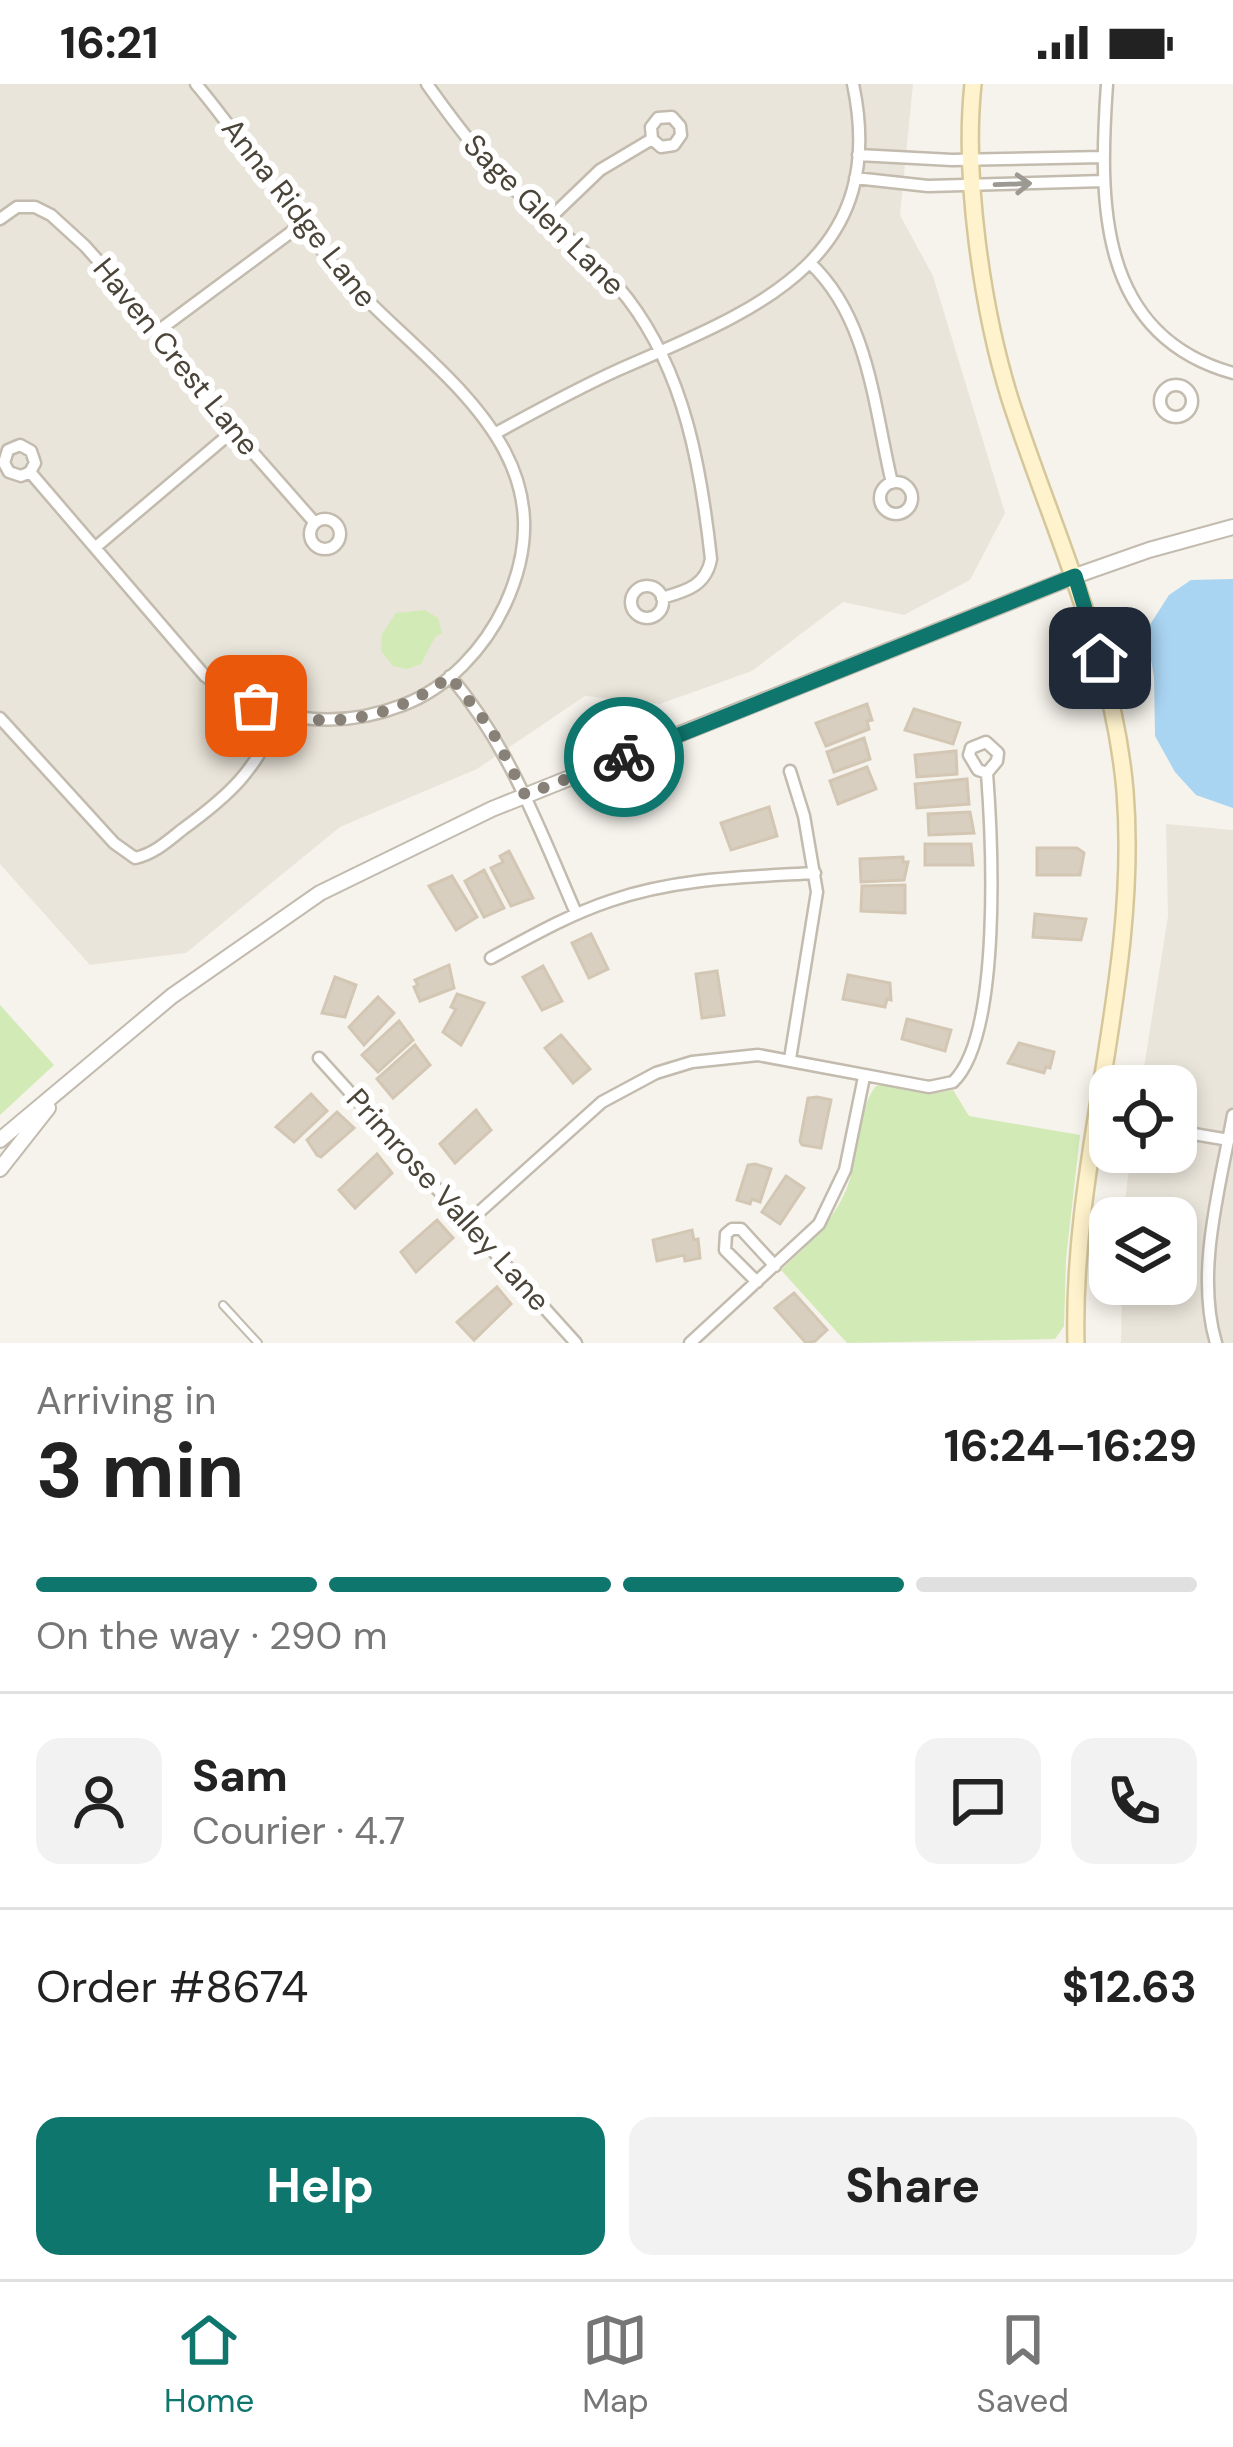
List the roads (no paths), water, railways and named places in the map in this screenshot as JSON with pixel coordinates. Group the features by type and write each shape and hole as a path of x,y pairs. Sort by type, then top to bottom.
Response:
{"main road":[{"path":"973,84 981,265 1009,396 1075,576 1106,683 1125,810 1128,890 1109,1065"},
{"path":"1076,1343 1082,1229 1092,1173"}],"street":[{"name":"Anna Ridge Lane","path":"30,472 205,676 225,692 279,716 325,721 362,717 411,702 450,676 499,616 517,565 520,506 496,433 465,392 365,300 196,84"},
{"name":"Sage Glen Lane","path":"427,84 477,150 611,279 661,351 686,415 712,556 700,583 662,598"},
{"path":"496,433 587,384 766,301 811,263 838,222 855,178 853,84"},
{"path":"1107,84 1104,181 1110,241 1122,281 1157,331 1196,358 1233,373"},
{"path":"548,220 600,170 652,139"},
{"path":"858,155 1103,158"},
{"path":"855,178 910,185 1104,181"},
{"name":"Haven Crest Lane","path":"0,219 14,208 28,206 48,213 85,246 158,331 233,431 315,523"},
{"path":"158,331 302,224"},
{"path":"811,263 836,291 854,326 892,483"},
{"path":"1181,386 1196,358"},
{"path":"97,546 233,431"},
{"path":"0,1140 172,996 320,893 525,795 1075,576 1233,527"},
{"path":"450,676 491,729 576,913"},
{"path":"0,718 114,843 135,858 153,852 240,784 279,716"},
{"path":"790,771 815,873 815,918 790,1059"},
{"path":"467,1223 578,1122 634,1083 709,1060 758,1055 929,1087 953,1082 968,1061 988,966 993,849 987,772"},
{"path":"491,958 576,913 636,893 682,883 815,873"},
{"name":"Primrose Valley Lane","path":"319,1058 576,1343"},
{"path":"690,1343 819,1224 845,1170 864,1077"},
{"path":"0,1169 58,1094"},
{"path":"1216,1343 1208,1296 1214,1222 1233,1115"},
{"path":"1197,1134 1228,1140"},
{"path":"757,1282 725,1250 726,1234 732,1228 742,1229 775,1266"}],"lane":[{"path":"223,1305 258,1343"}],"water":[{"path":"1233,579 1233,808 1196,795 1175,772 1155,736 1154,677 1146,631 1169,595 1191,580"}]}
